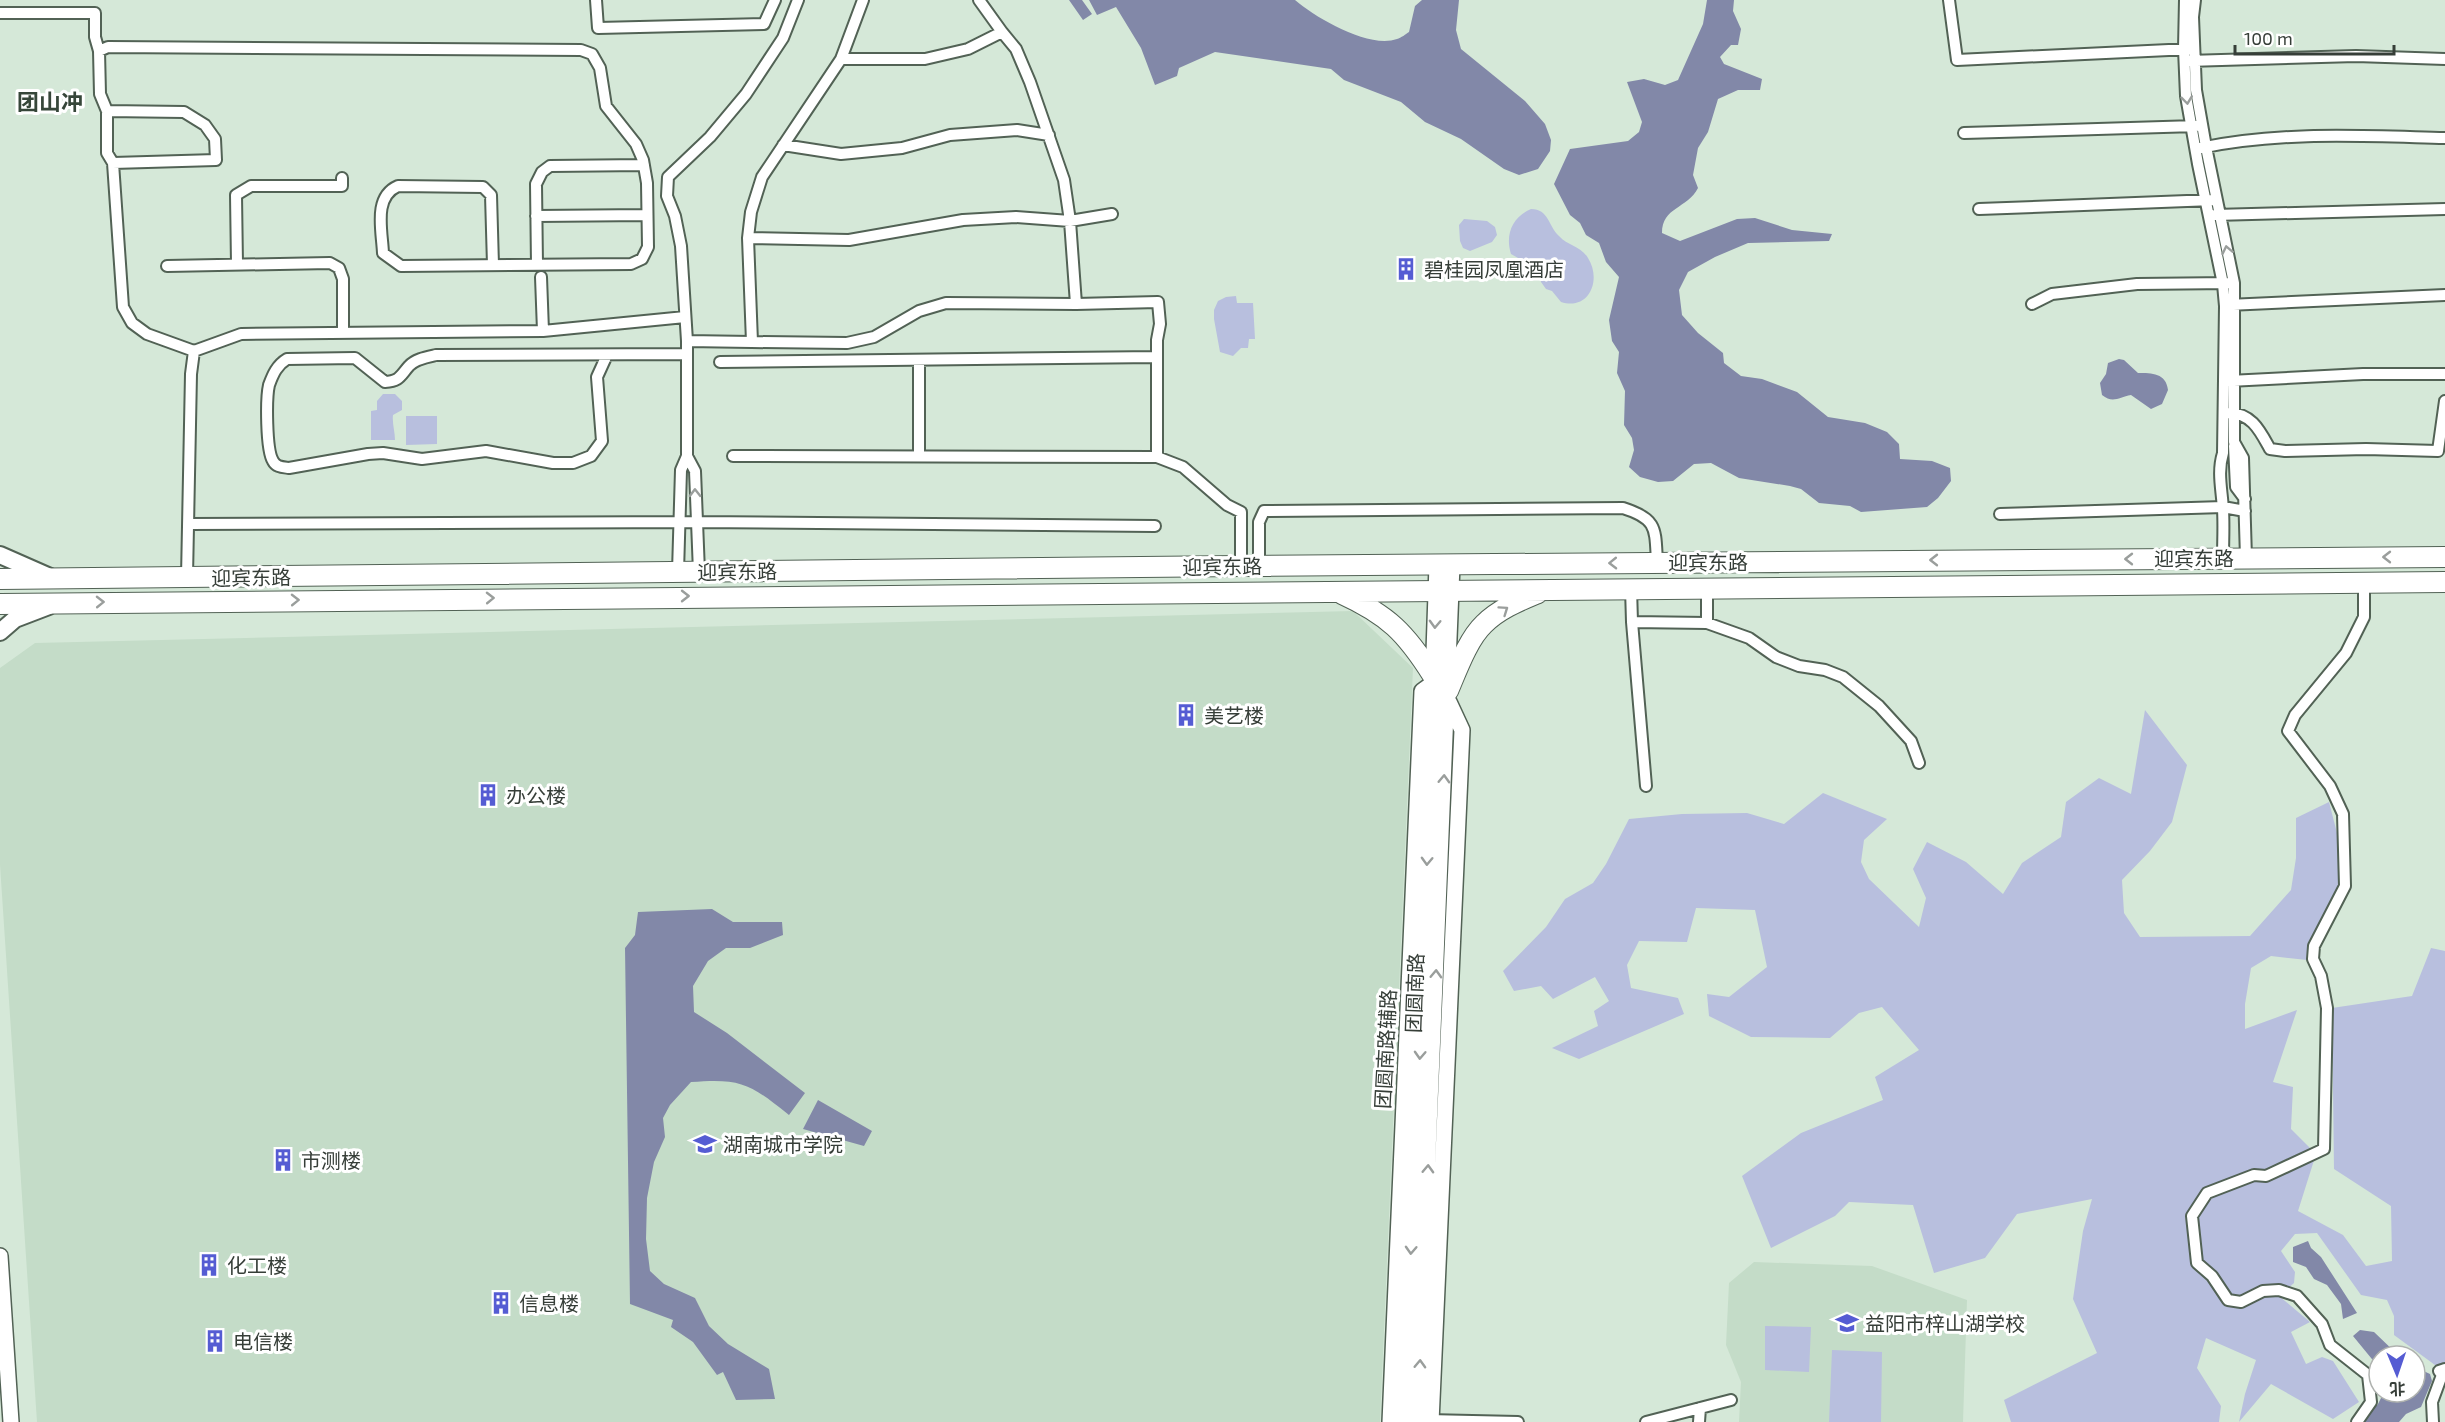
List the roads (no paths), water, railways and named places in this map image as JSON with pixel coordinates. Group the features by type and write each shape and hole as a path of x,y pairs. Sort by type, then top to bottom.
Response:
{"highway":[{"name":"迎宾东路","path":"0,579 1657,562 2445,557"},
{"name":"迎宾东路","path":"0,604 2445,582"},
{"path":"1334,591 1370,607 1398,627 1440,687 1483,624 1512,604 1548,589"}],"main road":[{"path":"0,555 54,579"},
{"name":"团圆南路","path":"1420,1421 1421,1038 1440,687 1444,565"},
{"path":"0,632 15,619 58,602"},
{"name":"团圆南路","path":"1420,1421 1440,687"},
{"name":"团圆南路辅路","path":"1390,1422 1422,691 1440,687"},
{"path":"0,1256 11,1422"}],"street":[{"path":"596,0 598,28 764,24 775,0"},
{"path":"678,572 681,470 687,456 687,341 681,246 675,216 667,196 668,177 710,136 746,94 783,38 798,0"},
{"path":"752,342 748,238 751,212 762,177 841,59 863,0"},
{"path":"979,0 1016,49 1064,180 1077,304"},
{"path":"1949,0 1957,60 2189,55 2445,59"},
{"path":"2185,0 2189,55 2196,90 2196,126 2229,283 2229,413 2223,453 2227,464 2227,492 2223,507 2223,558"},
{"path":"2189,55 2195,0"},
{"path":"0,13 95,13 100,94 107,111 107,153 113,163 123,307 132,323 147,334 194,351 242,334 543,331 685,317"},
{"path":"841,59 925,59 968,49 1002,32"},
{"path":"99,51 108,47 581,50 592,54 600,68 606,106 636,144 644,165 648,183 648,248 642,259 631,264 401,266 391,261 383,253 381,202 389,190 398,186 483,187 491,195 493,265"},
{"path":"107,111 184,112 205,125 215,139 216,160 113,163"},
{"path":"1964,133 2196,126"},
{"path":"783,145 841,154 902,148 950,135 1017,130 1049,135"},
{"path":"2200,148 2274,137 2331,135 2445,138"},
{"path":"537,265 536,184 542,172 550,166 644,165"},
{"path":"237,264 236,195 242,190 252,186 342,186 342,178"},
{"path":"1979,209 2211,201"},
{"path":"2214,215 2445,209"},
{"path":"748,238 849,240 963,220 1016,217 1070,221 1112,213"},
{"path":"536,216 647,215"},
{"path":"167,266 330,263 339,268 343,279 343,333"},
{"path":"541,277 543,331"},
{"path":"2032,304 2052,294 2137,284 2229,283"},
{"path":"2230,305 2445,295"},
{"path":"687,341 847,343 874,336 919,311 946,303 1158,302 1160,324 1157,357 1158,457"},
{"path":"188,577 194,351"},
{"path":"607,355 597,377 602,441 591,456 573,463 553,463 486,450 422,459 383,453 368,454 289,468 279,467 273,462 269,451 269,388 279,364 287,359 355,358 385,382 394,381 419,359 436,356 687,354"},
{"path":"720,362 1157,357"},
{"path":"919,456 920,360"},
{"path":"2229,381 2363,374 2445,374"},
{"path":"2229,413 2256,423 2270,449 2285,452 2366,449 2438,451 2445,401"},
{"path":"2229,413 2234,442 2236,487 2245,505 2246,558"},
{"path":"687,456 695,471 695,522 698,533 699,572"},
{"path":"733,456 1158,457 1183,467 1227,505 1241,512 1250,566"},
{"path":"2000,514 2245,505"},
{"path":"1250,566 1259,522 1264,512 1322,509 1623,508 1643,514 1655,531 1657,562"},
{"path":"188,524 695,522 1155,526"},
{"path":"2357,1422 2370,1402 2368,1376 2330,1345 2322,1324 2297,1296 2279,1290 2263,1292 2241,1302 2228,1300 2212,1276 2197,1263 2192,1216 2207,1193 2254,1175 2266,1176 2324,1149 2326,1008 2321,976 2313,959 2314,946 2345,886 2343,814 2330,786 2288,731 2295,715 2346,653 2364,617 2364,582"},
{"path":"1707,587 1707,623"},
{"path":"1631,588 1646,786"},
{"path":"1632,622 1707,623 1749,638 1776,657 1799,666 1825,670 1843,677 1879,706 1911,741 1919,763"},
{"path":"2432,1422 2432,1402 2442,1375 2439,1371 2445,1369"},
{"path":"1646,1422 1731,1400"},
{"path":"1699,1422 1700,1408"},
{"path":"1420,1421 1518,1422"}],"place":[{"name":"碧桂园凤凰酒店","path":"1406,269"},
{"name":"美艺楼","path":"1186,715"},
{"name":"办公楼","path":"488,795"},
{"name":"湖南城市学院","path":"705,1144"},
{"name":"市测楼","path":"283,1160"},
{"name":"化工楼","path":"209,1265"},
{"name":"信息楼","path":"501,1303"},
{"name":"益阳市梓山湖学校","path":"1847,1323"},
{"name":"电信楼","path":"215,1341"}],"district":[{"name":"团山冲","path":"50,101"}]}
